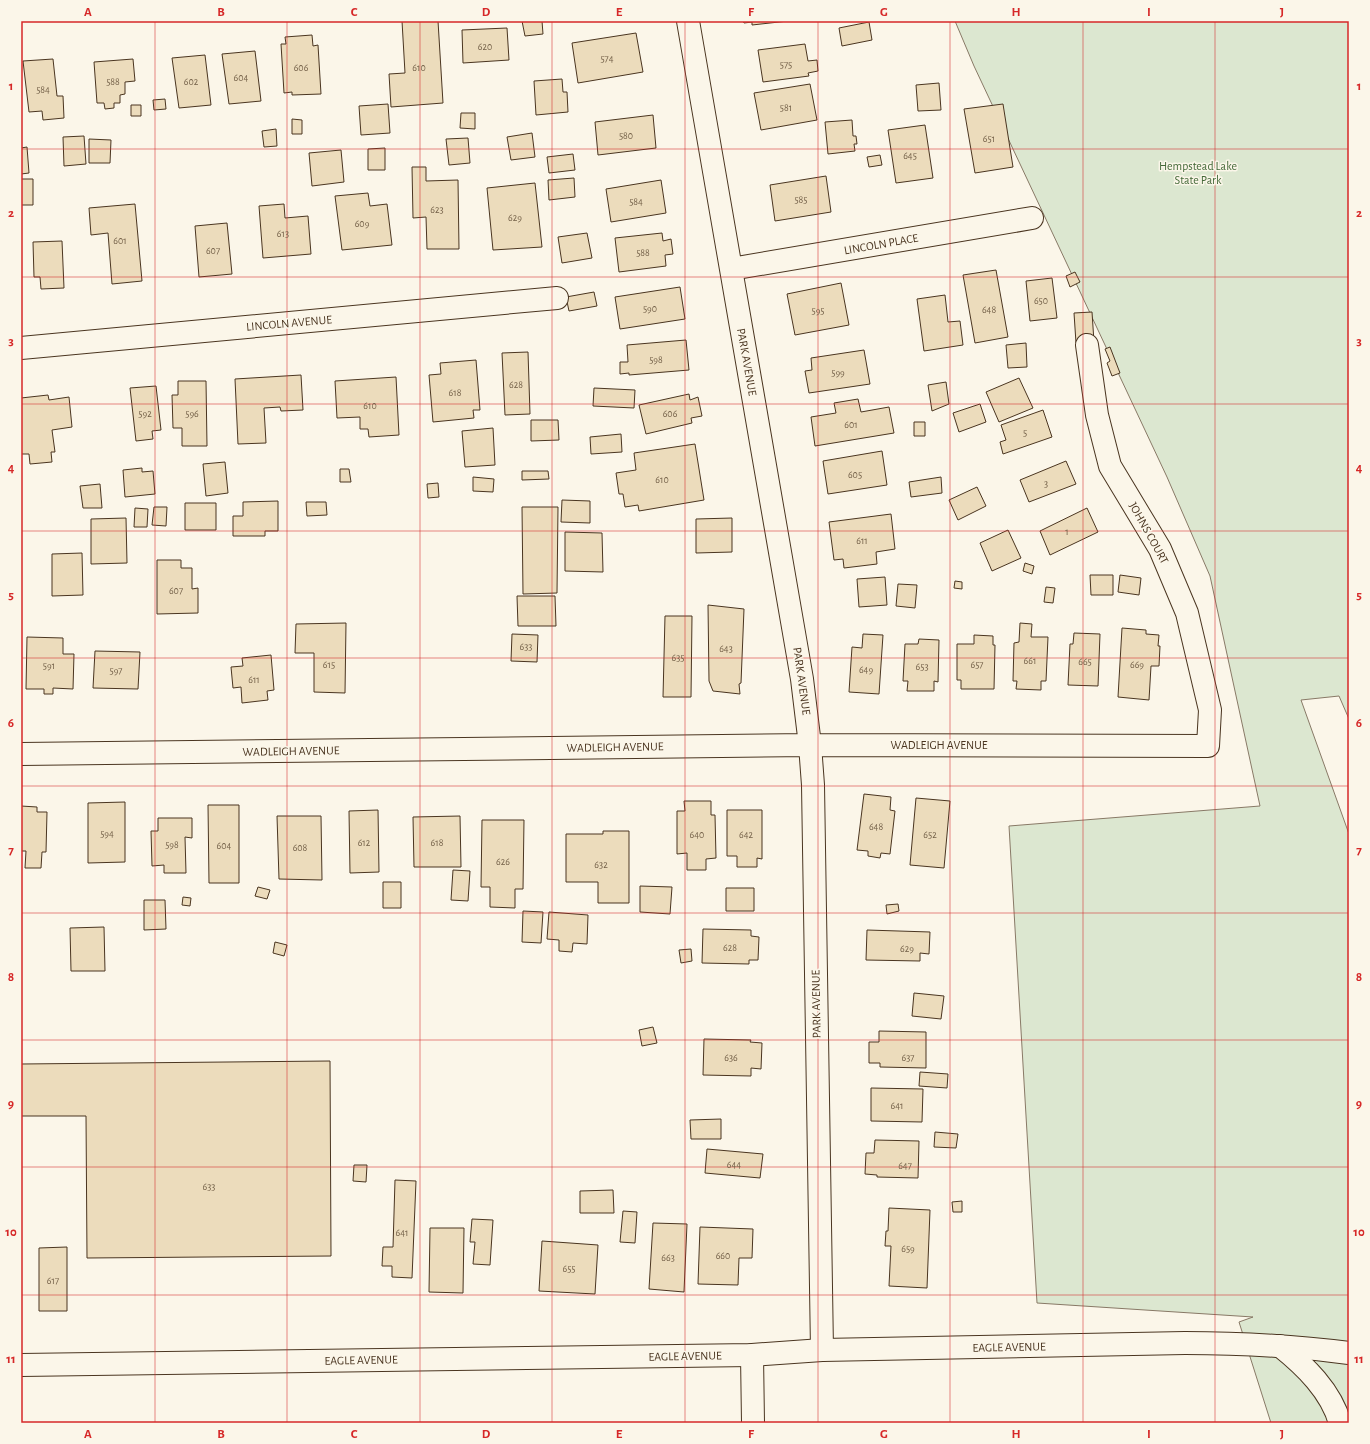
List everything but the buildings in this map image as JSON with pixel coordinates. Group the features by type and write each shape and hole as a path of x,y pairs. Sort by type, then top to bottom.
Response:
{"main road":[{"name":"PARK AVENUE","path":"688,21 801,671 810,745 813,785 822,1350"},
{"name":"LINCOLN PLACE","path":"731,269 1032,218"},
{"name":"LINCOLN AVENUE","path":"21,348 557,298"},
{"name":"JOHNS COURT","path":"1087,345 1097,415 1110,466 1160,549 1187,613 1210,710 1208,746"},
{"name":"WADLEIGH AVENUE","path":"21,754 810,745 1208,746"},
{"name":"EAGLE AVENUE","path":"21,1365 752,1355 822,1350 1185,1343 1280,1346 1349,1353"},
{"path":"1280,1346 1302,1364 1325,1392 1338,1416 1340,1423"},
{"path":"752,1355 753,1423"}],"green space":[{"name":"Hempstead Lake State Park","path":"955,21 1349,21 1349,719 1339,696 1301,700 1349,834 1349,1423 1271,1423 1239,1322 1253,1317 1037,1303 1009,826 1260,806 1210,576 1167,477 974,66"}]}
